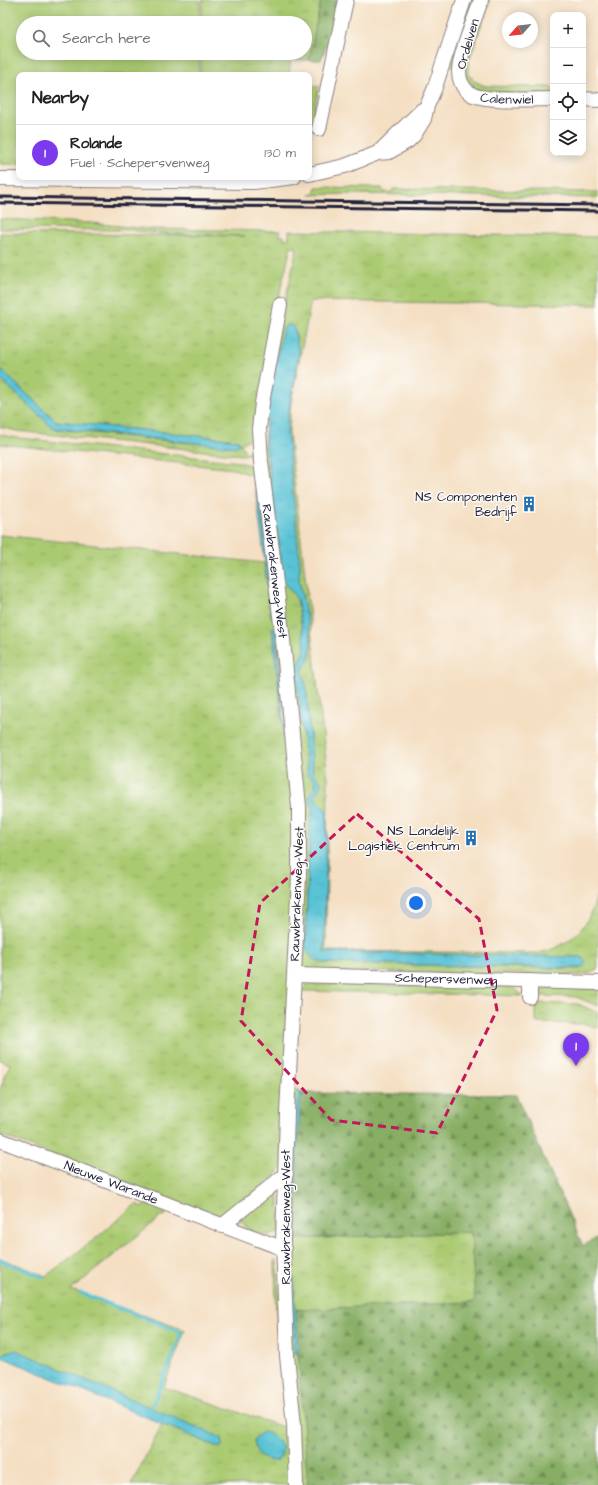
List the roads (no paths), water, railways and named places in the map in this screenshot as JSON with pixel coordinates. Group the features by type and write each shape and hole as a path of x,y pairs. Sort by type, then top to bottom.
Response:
{"street":[{"path":"319,129 346,0"},
{"path":"312,173 345,166 378,153 427,106 434,90 464,0"},
{"name":"Ordelven","path":"464,87 459,77 460,64 482,0"},
{"name":"Calenwiel","path":"464,87 473,95 488,98 550,99"},
{"path":"586,99 598,100"},
{"path":"0,178 16,178"},
{"path":"127,180 254,182 270,180"},
{"name":"Rauwbrakenweg-West","path":"280,305 262,403 259,429 261,461 283,640 299,806 299,876 284,1250 287,1356 294,1425 296,1485"},
{"name":"Schepersvenweg","path":"294,976 598,983"},
{"path":"530,982 530,998"},
{"name":"Nieuwe Warande","path":"0,1140 284,1250"},
{"path":"222,1226 286,1174"}],"water":[{"path":"289,324 294,328 299,353 288,414 287,432 300,565 299,580 311,639 310,656 302,671 306,685 313,773 321,782 320,788 314,797 327,811 324,952 581,957 586,962 582,968 324,963 313,959 307,950 305,943 310,825 313,808 309,798 316,784 308,775 296,674 304,654 305,646 297,599 284,582 265,439 267,408 283,328"},
{"path":"0,369 56,421 238,440 240,444 235,447 53,428 0,379"},
{"path":"255,485 258,485 275,617 272,617"},
{"path":"272,628 275,628 290,788"},
{"path":"298,1091 301,1093 297,1153 294,1269 291,1270 293,1153"},
{"path":"291,1277 294,1277 298,1353 294,1353"},
{"path":"16,1350 222,1438 223,1445 220,1448 4,1358 3,1355 7,1352"},
{"path":"263,1432 272,1435 283,1448 281,1456 276,1461 263,1458 255,1448 254,1439"}],"waterway":[{"path":"0,1260 43,1277"},
{"path":"81,1293 182,1333 150,1411"}],"railway":[{"path":"0,197 598,205"},
{"path":"0,203 598,211"}],"place":[{"name":"NS Componenten Bedrijf","path":"529,504"},
{"name":"NS Landelijk Logistiek Centrum","path":"471,838"},
{"name":"Rolande","path":"576,1066"}]}
